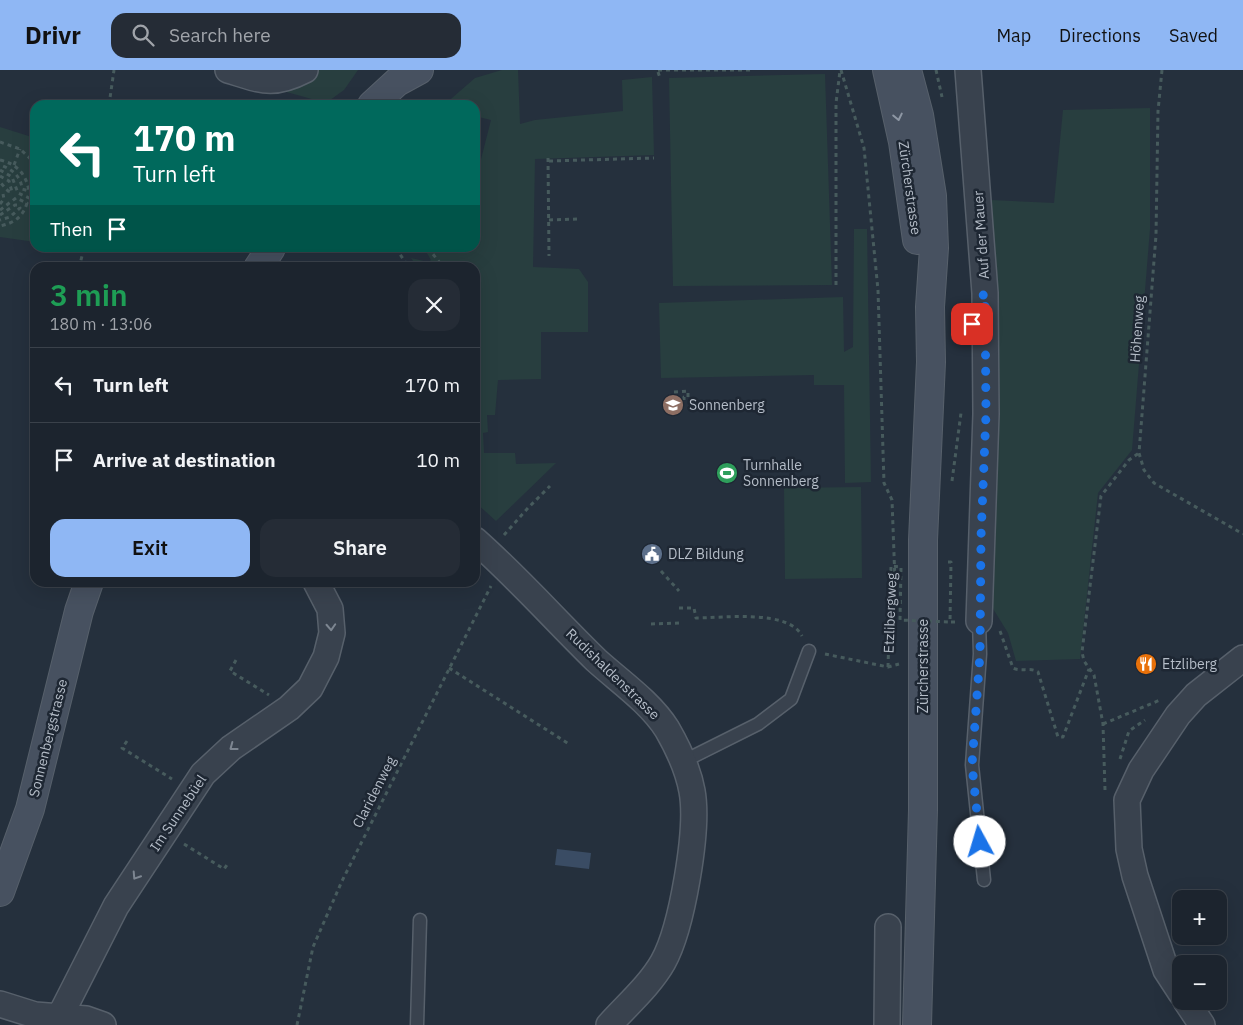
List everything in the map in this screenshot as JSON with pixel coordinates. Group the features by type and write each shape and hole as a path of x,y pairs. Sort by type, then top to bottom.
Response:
{"main road":[{"name":"Zürcherstrasse","path":"887,70 904,142 918,250 930,308"},
{"name":"Zürcherstrasse","path":"907,70 919,115 932,196 934,248 930,308 931,362 924,531 923,810 916,1025"},
{"path":"377,100 401,74"},
{"name":"Sonnenbergstrasse","path":"0,892 30,809 79,611 87,587"}],"street":[{"path":"228,70 266,81 287,80 305,70"},
{"name":"Auf der Mauer","path":"968,70 985,293 986,414 979,621"},
{"name":"Rudishaldenstrasse","path":"480,545 665,726 684,761 692,792 694,824 676,930 671,948 662,964 609,1025"},
{"name":"Im Sunnebüel","path":"59,1018 116,906 203,774 231,748 289,708 310,688 326,657 332,633 330,609 319,587"},
{"path":"1172,979 1166,970 1135,876 1127,821 1127,800 1130,790 1141,770 1168,729 1196,695 1243,658"},
{"path":"886,1025 888,927"},
{"path":"0,1004 35,1015 86,1019 102,1025"},
{"path":"1192,1010 1202,1025"}],"lane":[{"name":"Auf der Mauer","path":"979,621 980,654 972,765 984,880"},
{"path":"684,761 758,724 791,699 809,651"},
{"path":"416,1025 420,920"}],"path":[{"path":"110,100 114,70"},
{"path":"660,78 658,71 752,70"},
{"path":"836,285 836,103 840,70"},
{"path":"840,70 864,148 878,290 884,483 892,500 897,627"},
{"name":"Höhenweg","path":"1162,70 1158,111 1156,235 1139,453 1144,470 1154,483 1243,534"},
{"path":"0,142 20,148 30,158"},
{"path":"14,165 20,148"},
{"path":"549,256 548,160 654,158"},
{"path":"0,160 14,165 24,176 29,191 22,189 20,180 12,170 0,165"},
{"path":"0,170 12,176 18,193 30,198"},
{"path":"0,176 9,181 12,192 8,191 0,182"},
{"path":"0,204 4,199 3,194"},
{"path":"0,210 16,198 27,202 21,216 11,223 0,226"},
{"path":"0,215 15,205 19,205 20,208 16,213 0,220"},
{"path":"549,220 579,219"},
{"path":"431,252 439,262"},
{"path":"674,392 688,391 688,397 684,397 684,400"},
{"path":"952,485 961,410"},
{"path":"1127,821 1117,816 1106,800 1103,724 1094,675 1084,661 1082,652 1101,496 1130,460 1139,453"},
{"path":"504,535 550,486"},
{"path":"945,562 946,553"},
{"name":"Etzlibergweg","path":"809,651 888,667 891,566 901,567 900,620 950,622 952,562"},
{"path":"661,571 679,591"},
{"name":"Claridenweg","path":"297,1025 304,984 317,939 342,881 496,578"},
{"path":"679,608 694,608 696,618 771,618 787,622 799,630 809,651"},
{"path":"979,621 993,621 997,624 1013,668 1038,672 1058,737 1064,737 1089,669"},
{"path":"651,624 680,623"},
{"path":"888,667 899,666 898,656"},
{"path":"236,660 230,671 289,708"},
{"path":"449,668 569,744"},
{"path":"1103,724 1165,698"},
{"path":"127,741 122,748 191,792"},
{"path":"164,832 224,869 229,862"}],"green space":[{"path":"318,70 358,70 344,90 330,100 315,100 283,91 313,75"},
{"path":"502,70 518,70 520,124 535,120 623,111 622,80 652,77 654,155 535,159 533,267 579,269 588,282 588,332 541,332 541,379 498,380 495,415 487,415 488,432 483,433 484,453 515,453 516,464 556,463 496,521 480,507 480,262 428,262 431,260 426,252 480,252 480,163 491,120 480,117 480,100 450,100 475,78"},
{"path":"825,74 832,285 673,286 669,78"},
{"path":"1150,108 1150,229 1132,450 1098,493 1080,659 1016,661 1008,633 992,607 991,200 1054,203 1063,110"},
{"path":"0,127 30,136 30,241 0,237"},
{"path":"854,229 867,229 871,482 845,483 844,385 814,385 814,375 661,378 659,303 843,297 844,352 853,347"},
{"path":"411,258 428,262 414,262"},
{"path":"861,487 862,578 785,579 784,488"}],"water":[{"path":"557,849 591,853 589,869 555,865"}],"place":[{"name":"Sonnenberg","path":"673,405"},
{"name":"Turnhalle Sonnenberg","path":"727,473"},
{"name":"DLZ Bildung","path":"652,554"},
{"name":"Etzliberg","path":"1146,664"}],"route":[{"path":"972,324 974,306 985,293 986,414 981,537 980,654 972,765 980,842"}]}
